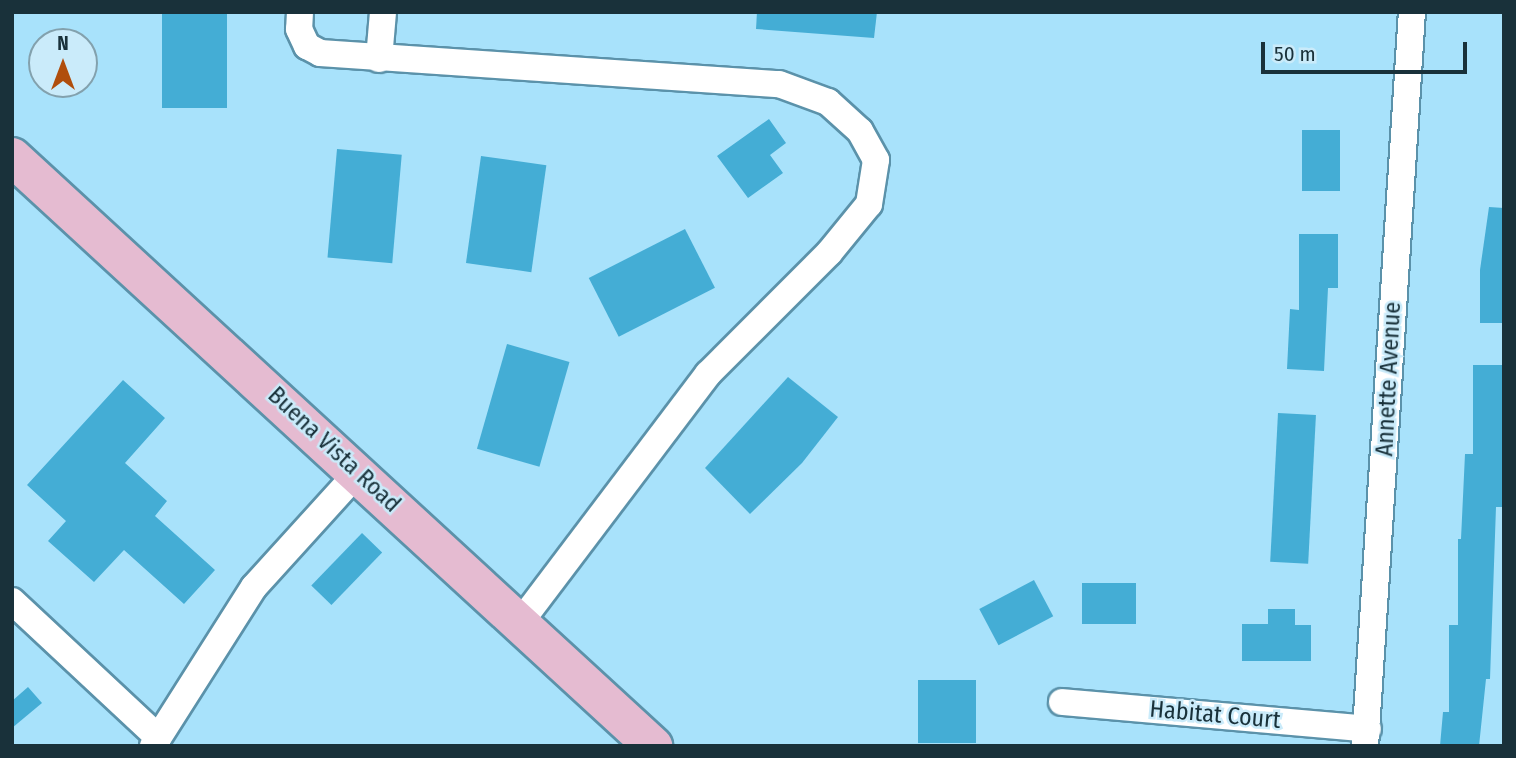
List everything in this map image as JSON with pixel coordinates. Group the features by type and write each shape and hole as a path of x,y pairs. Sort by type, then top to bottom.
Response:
{"main road":[{"name":"Buena Vista Road","path":"12,157 359,471 518,625 653,746"}],"street":[{"path":"300,12 299,29 307,46 320,53 779,84 828,102 860,131 876,160 869,204 829,253 708,374 518,625"},
{"path":"379,59 383,12"},
{"name":"Annette Avenue","path":"1367,737 1412,12"},
{"path":"12,601 155,741 254,587 359,471"},
{"name":"Habitat Court","path":"1062,702 1367,737"}],"building":[{"path":"162,12 227,12 227,108 162,108"},
{"path":"757,12 877,12 874,38 756,29"},
{"path":"769,119 786,143 770,155 783,173 748,198 717,156"},
{"path":"1302,130 1340,130 1340,191 1302,191"},
{"path":"337,149 402,155 392,263 328,258"},
{"path":"481,156 546,165 531,272 466,263"},
{"path":"1489,207 1504,208 1504,323 1480,323 1480,270"},
{"path":"685,229 715,288 619,337 589,278"},
{"path":"1299,234 1338,234 1338,288 1328,288 1324,371 1287,369 1290,309 1299,310"},
{"path":"507,344 569,362 539,467 477,449"},
{"path":"1473,365 1504,365 1504,507 1496,507 1490,679 1486,679 1479,746 1440,746 1443,712 1449,712 1449,625 1458,625 1458,539 1461,539 1465,454 1473,454"},
{"path":"788,377 838,417 802,463 750,514 705,468"},
{"path":"123,380 165,418 125,463 167,501 155,516 215,570 184,604 124,550 94,582 48,541 66,521 27,485"},
{"path":"1278,413 1316,415 1308,564 1270,562"},
{"path":"362,533 382,552 331,605 311,586"},
{"path":"1034,580 1053,616 999,645 979,609"},
{"path":"1082,583 1136,583 1136,624 1082,624"},
{"path":"1268,609 1295,609 1295,625 1311,625 1311,661 1242,661 1242,624 1268,624"},
{"path":"918,680 976,680 976,743 918,743"},
{"path":"28,687 42,703 12,728 12,701"}]}
